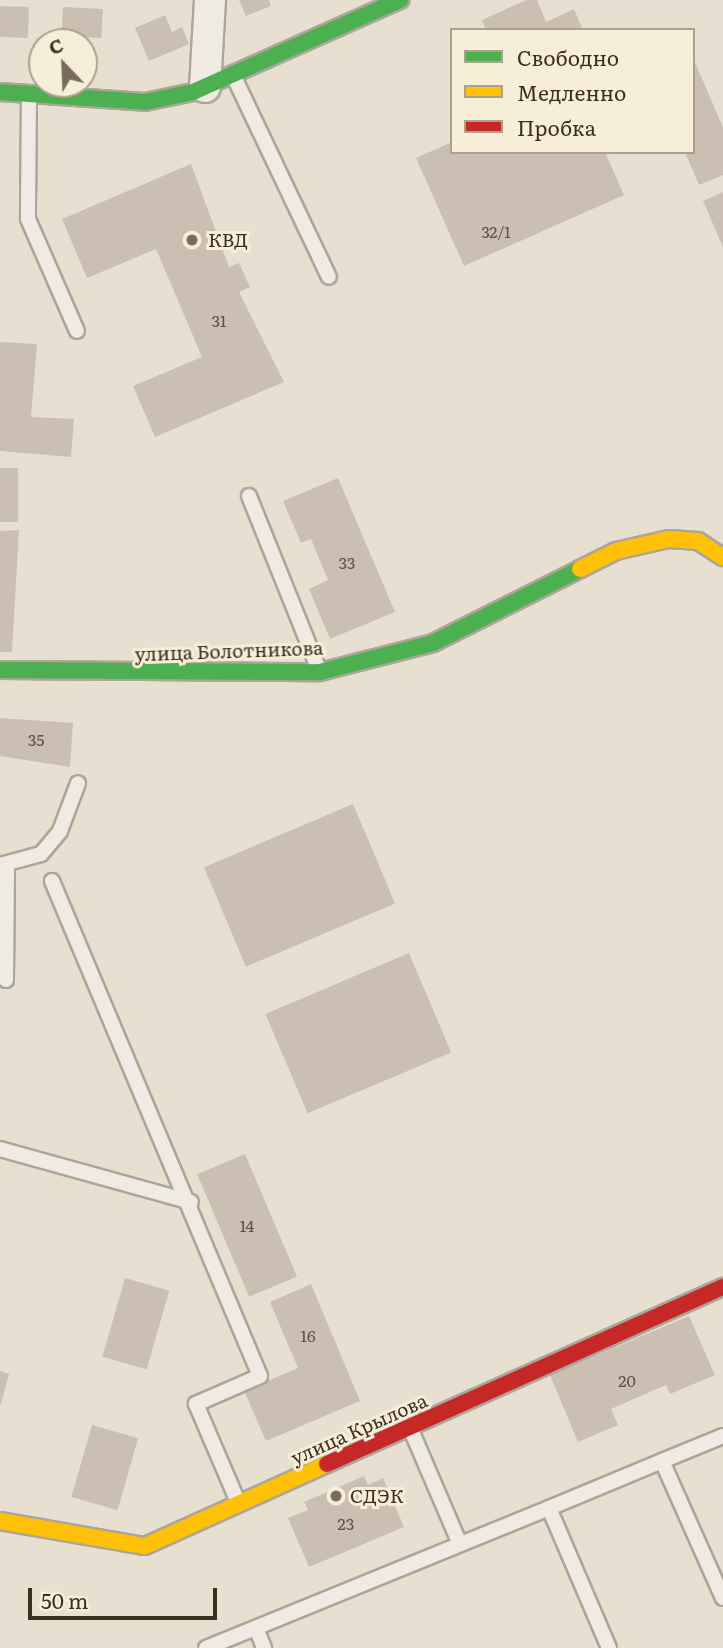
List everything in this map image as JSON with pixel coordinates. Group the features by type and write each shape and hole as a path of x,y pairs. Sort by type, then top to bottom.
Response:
{"street":[{"path":"205,87 210,0"},
{"path":"87,98 145,102 205,87 234,77 400,0"},
{"path":"0,92 28,94"},
{"name":"улица Болотникова","path":"0,670 320,672 433,643 616,551 678,540 698,541 723,557"},
{"name":"улица Крылова","path":"0,1521 145,1546 720,1295"}],"lane":[{"path":"234,77 329,277"},
{"path":"29,98 28,219 77,331"},
{"path":"249,496 320,672"},
{"path":"6,979 3,865 41,854 60,831 78,783"},
{"path":"52,881 191,1202 260,1376 196,1404 239,1504"},
{"path":"0,1149 191,1202"},
{"path":"411,1430 459,1542"},
{"path":"206,1648 723,1436"},
{"path":"662,1461 723,1598"},
{"path":"549,1507 610,1648"},
{"path":"256,1628 264,1648"}],"building":[{"path":"239,0 269,0 271,6 246,16"},
{"path":"526,0 537,0 546,22 574,9 582,28 485,28 482,20"},
{"path":"0,6 29,7 28,38 0,37"},
{"path":"63,7 103,9 101,38 98,38 98,28 62,28"},
{"path":"165,15 172,32 182,27 189,44 149,61 135,28"},
{"path":"695,63 723,127 723,175 699,185 686,154 695,154"},
{"path":"450,143 450,154 606,154 624,195 464,266 416,158"},
{"path":"191,164 229,267 239,263 250,287 239,292 284,382 155,437 133,386 202,357 156,249 87,278 62,219"},
{"path":"723,192 723,247 703,201"},
{"path":"0,342 37,344 31,417 74,419 71,457 0,451"},
{"path":"0,468 18,468 18,522 0,522"},
{"path":"338,478 395,612 330,639 309,589 328,580 311,539 301,543 283,501"},
{"path":"19,530 12,652 0,652 0,531"},
{"path":"0,718 73,723 70,767 0,756"},
{"path":"353,804 395,903 246,967 204,867"},
{"path":"409,953 451,1052 308,1113 265,1014"},
{"path":"245,1154 297,1276 249,1297 197,1174"},
{"path":"125,1278 169,1291 147,1370 102,1357"},
{"path":"311,1284 360,1401 266,1441 244,1391 298,1368 270,1302"},
{"path":"689,1316 715,1375 670,1394 666,1385 611,1409 618,1425 578,1442 550,1375"},
{"path":"0,1371 9,1374 1,1404 0,1404"},
{"path":"92,1425 138,1438 117,1510 71,1497"},
{"path":"364,1476 368,1485 383,1478 404,1527 309,1567 288,1518 308,1510 304,1502"}],"traffic: fast":[{"path":"0,92 145,102 193,92 400,0"},
{"path":"0,670 320,672 433,643 580,569"}],"traffic: slow":[{"path":"580,569 616,551 669,539 698,541 723,557"},
{"path":"0,1521 145,1546 327,1464"}],"traffic: jam":[{"path":"327,1464 723,1287"}],"place":[{"name":"КВД","path":"192,240"},
{"name":"СДЭК","path":"336,1496"}]}
